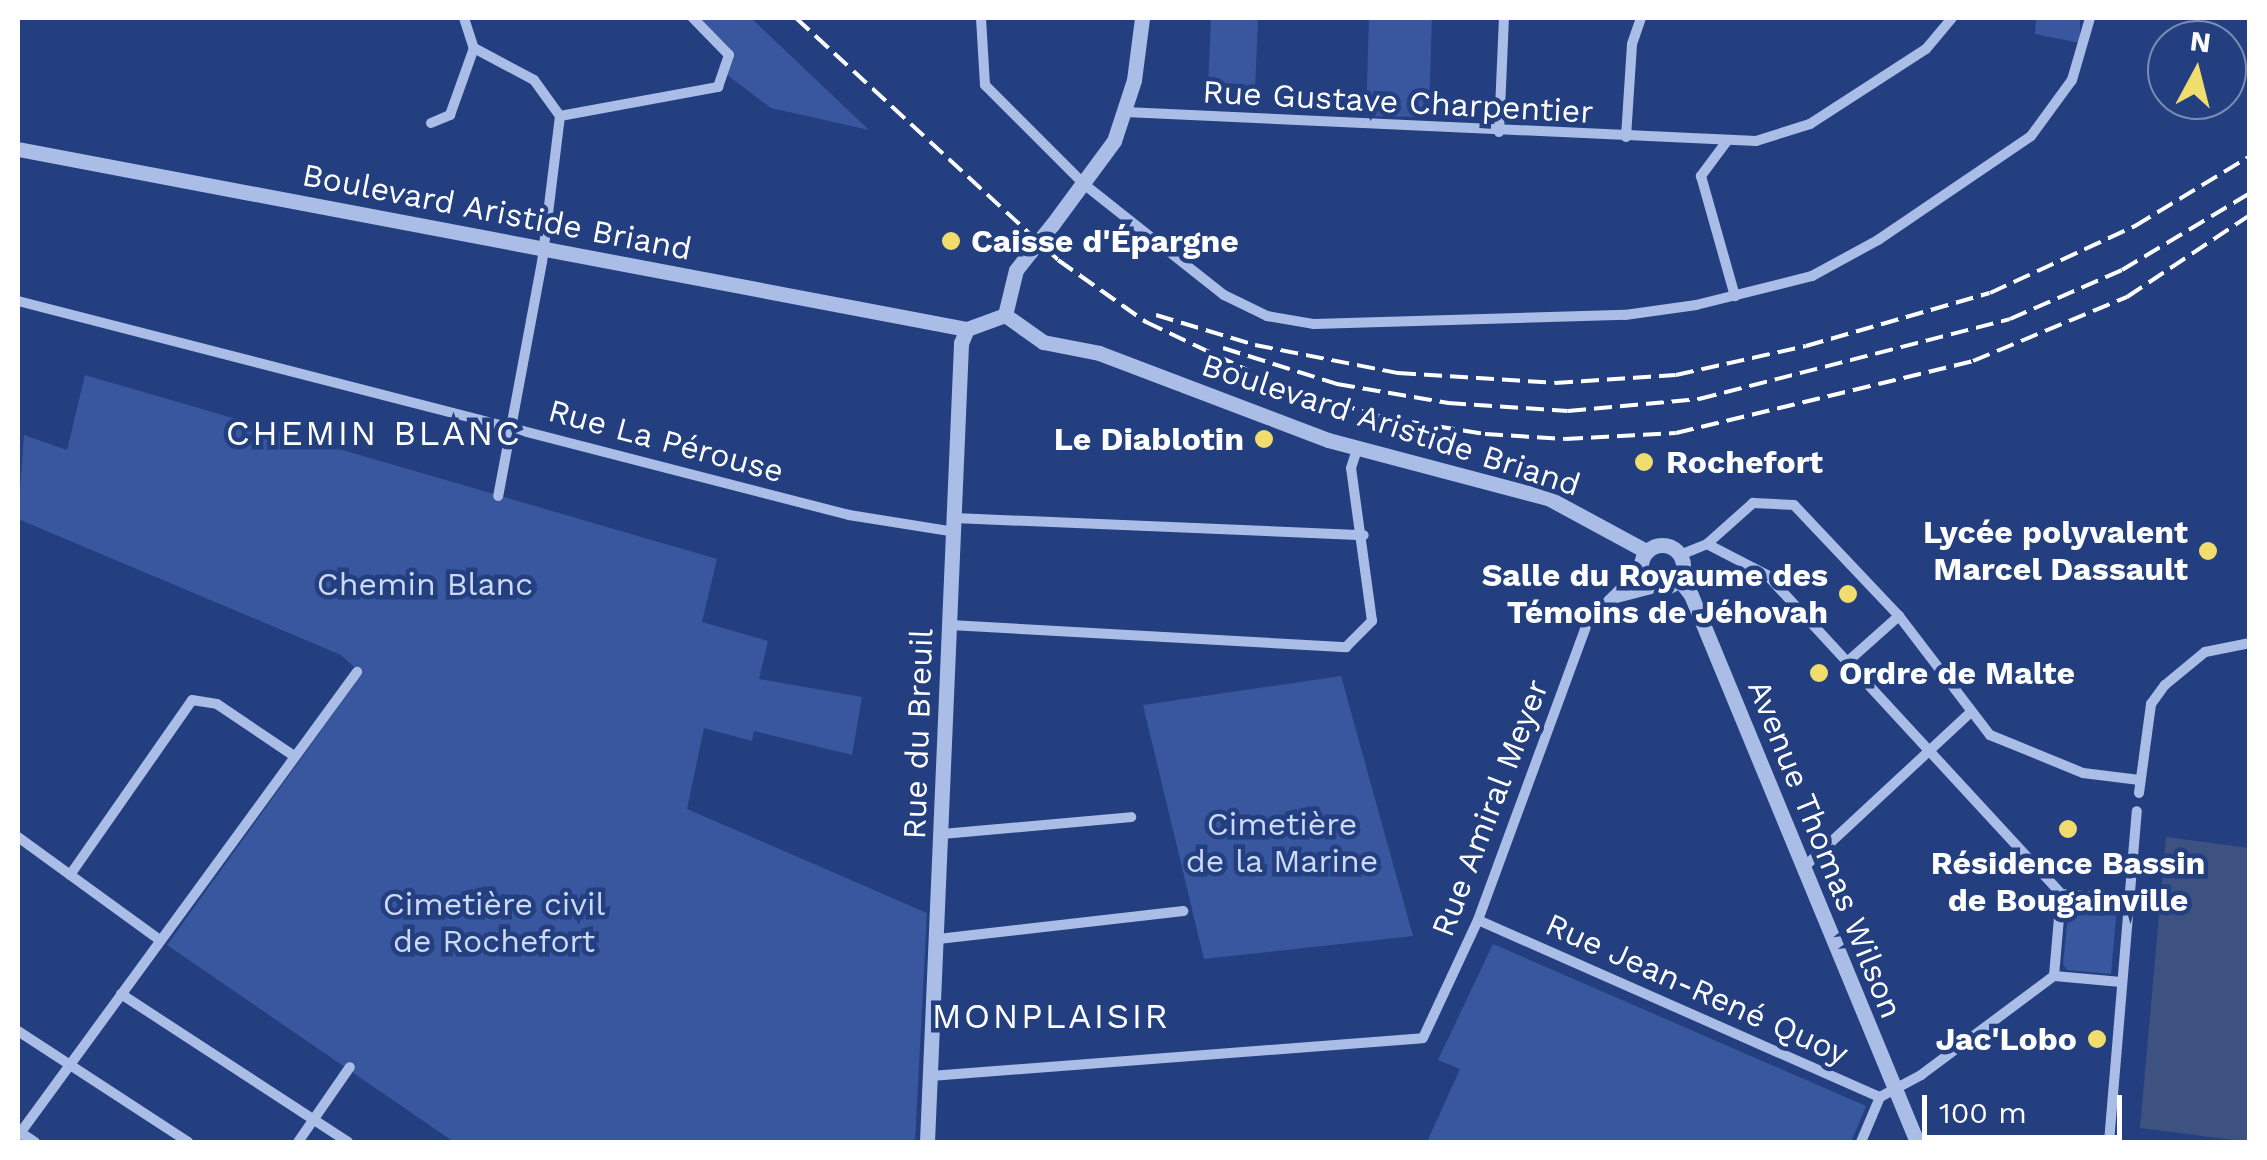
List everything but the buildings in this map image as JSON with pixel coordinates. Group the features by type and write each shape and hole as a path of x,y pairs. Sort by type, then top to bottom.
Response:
{"street":[{"path":"432,123 450,115 474,48 464,18"},
{"path":"560,116 718,87 729,55 693,18"},
{"path":"981,18 985,85 1084,185 1224,295 1290,322 1577,320 1778,288 1840,262 2013,151 2061,101 2083,54 2090,18"},
{"path":"966,329 1005,315 1016,270 1084,185 1125,112 1142,18"},
{"path":"1499,132 1504,18"},
{"path":"1626,137 1632,44 1641,18"},
{"name":"Rue Gustave Charpentier","path":"1125,112 1668,140 1768,140 1810,124 1926,49 1952,18"},
{"path":"474,48 534,80 560,116 498,496"},
{"path":"1727,141 1701,176 1735,296"},
{"name":"Boulevard Aristide Briand","path":"18,148 966,329"},
{"name":"Rue La Pérouse","path":"18,301 850,514 954,525 1364,536"},
{"name":"Boulevard Aristide Briand","path":"1005,315 1043,342 1098,354 1357,449 1548,498 1646,551"},
{"name":"Rue du Breuil","path":"927,1142 966,329"},
{"path":"950,625 1346,646 1372,621 1364,536 1352,468 1357,449"},
{"path":"1680,555 1706,544 1749,506 1794,505 1899,616 1990,736 2083,773 2140,780"},
{"path":"1660,587 1640,569 1646,551 1662,544 1680,555"},
{"path":"1706,544 1767,575 2061,894 2129,900"},
{"path":"1609,600 1679,579 1680,555"},
{"name":"Rue Amiral Meyer","path":"932,1076 1423,1038 1478,920 1587,624 1640,569"},
{"name":"Avenue Thomas Wilson","path":"1679,579 1691,595 1917,1142"},
{"path":"1846,662 1899,616"},
{"path":"2139,793 2151,704 2164,685 2205,652 2250,643"},
{"path":"35,1142 18,1133 357,672"},
{"path":"70,875 192,700 217,704 294,756"},
{"path":"1802,869 1970,713"},
{"path":"2109,1142 2137,810"},
{"path":"942,834 1131,817"},
{"path":"18,837 160,940"},
{"path":"2061,894 2054,976 2122,982"},
{"path":"938,938 1182,911"},
{"name":"Rue Jean-René Quoy","path":"1478,920 1880,1097 2054,976"},
{"path":"121,994 348,1142"},
{"path":"18,1031 188,1142"},
{"path":"298,1142 350,1067"},
{"path":"1861,1142 1880,1097"}],"green space":[{"path":"693,18 751,18 869,130 771,108 727,75 729,55"},
{"path":"1211,18 1258,19 1255,90 1208,88"},
{"path":"1369,18 1432,18 1429,112 1420,117 1366,116"},
{"path":"2036,18 2080,18 2080,43 2035,34"},
{"name":"Cimetière civil de Rochefort","path":"85,375 717,559 702,622 768,641 759,679 862,697 852,755 754,731 752,741 704,728 687,809 927,913 915,1142 454,1142 167,945 362,674 341,655 18,519 24,435 67,450"},
{"name":"Cimetière de la Marine","path":"1341,676 1413,936 1204,959 1143,705"},
{"path":"2075,903 2117,907 2111,974 2067,970 2063,964 2069,906"},
{"path":"1493,944 1866,1106 1851,1142 1427,1142 1460,1069 1438,1060"}],"shaded area":[{"path":"2166,837 2249,848 2249,1142 2140,1128"}],"railway":[{"path":"796,18 1058,260 1146,322 1287,389 1386,418 1485,434 1565,439 1676,433 1973,361 2127,297 2250,215"},
{"path":"1156,315 1255,345 1398,373 1555,383 1676,375 1806,346 1990,293 2135,226 2250,156"},
{"path":"1223,348 1337,384 1448,403 1568,411 1699,399 2010,319 2122,270 2250,193"}],"place":[{"name":"Caisse d'Épargne","path":"951,241"},
{"name":"Le Diablotin","path":"1264,439"},
{"name":"Rochefort","path":"1644,462"},
{"name":"Lycée polyvalent Marcel Dassault","path":"2208,551"},
{"name":"Salle du Royaume des Témoins de Jéhovah","path":"1848,594"},
{"name":"Ordre de Malte","path":"1819,673"},
{"name":"Résidence Bassin de Bougainville","path":"2068,829"},
{"name":"Jac'Lobo","path":"2097,1039"}],"district":[{"name":"CHEMIN BLANC","path":"374,433"},
{"name":"MONPLAISIR","path":"1051,1016"}],"park label":[{"name":"Chemin Blanc","path":"425,584"}]}
